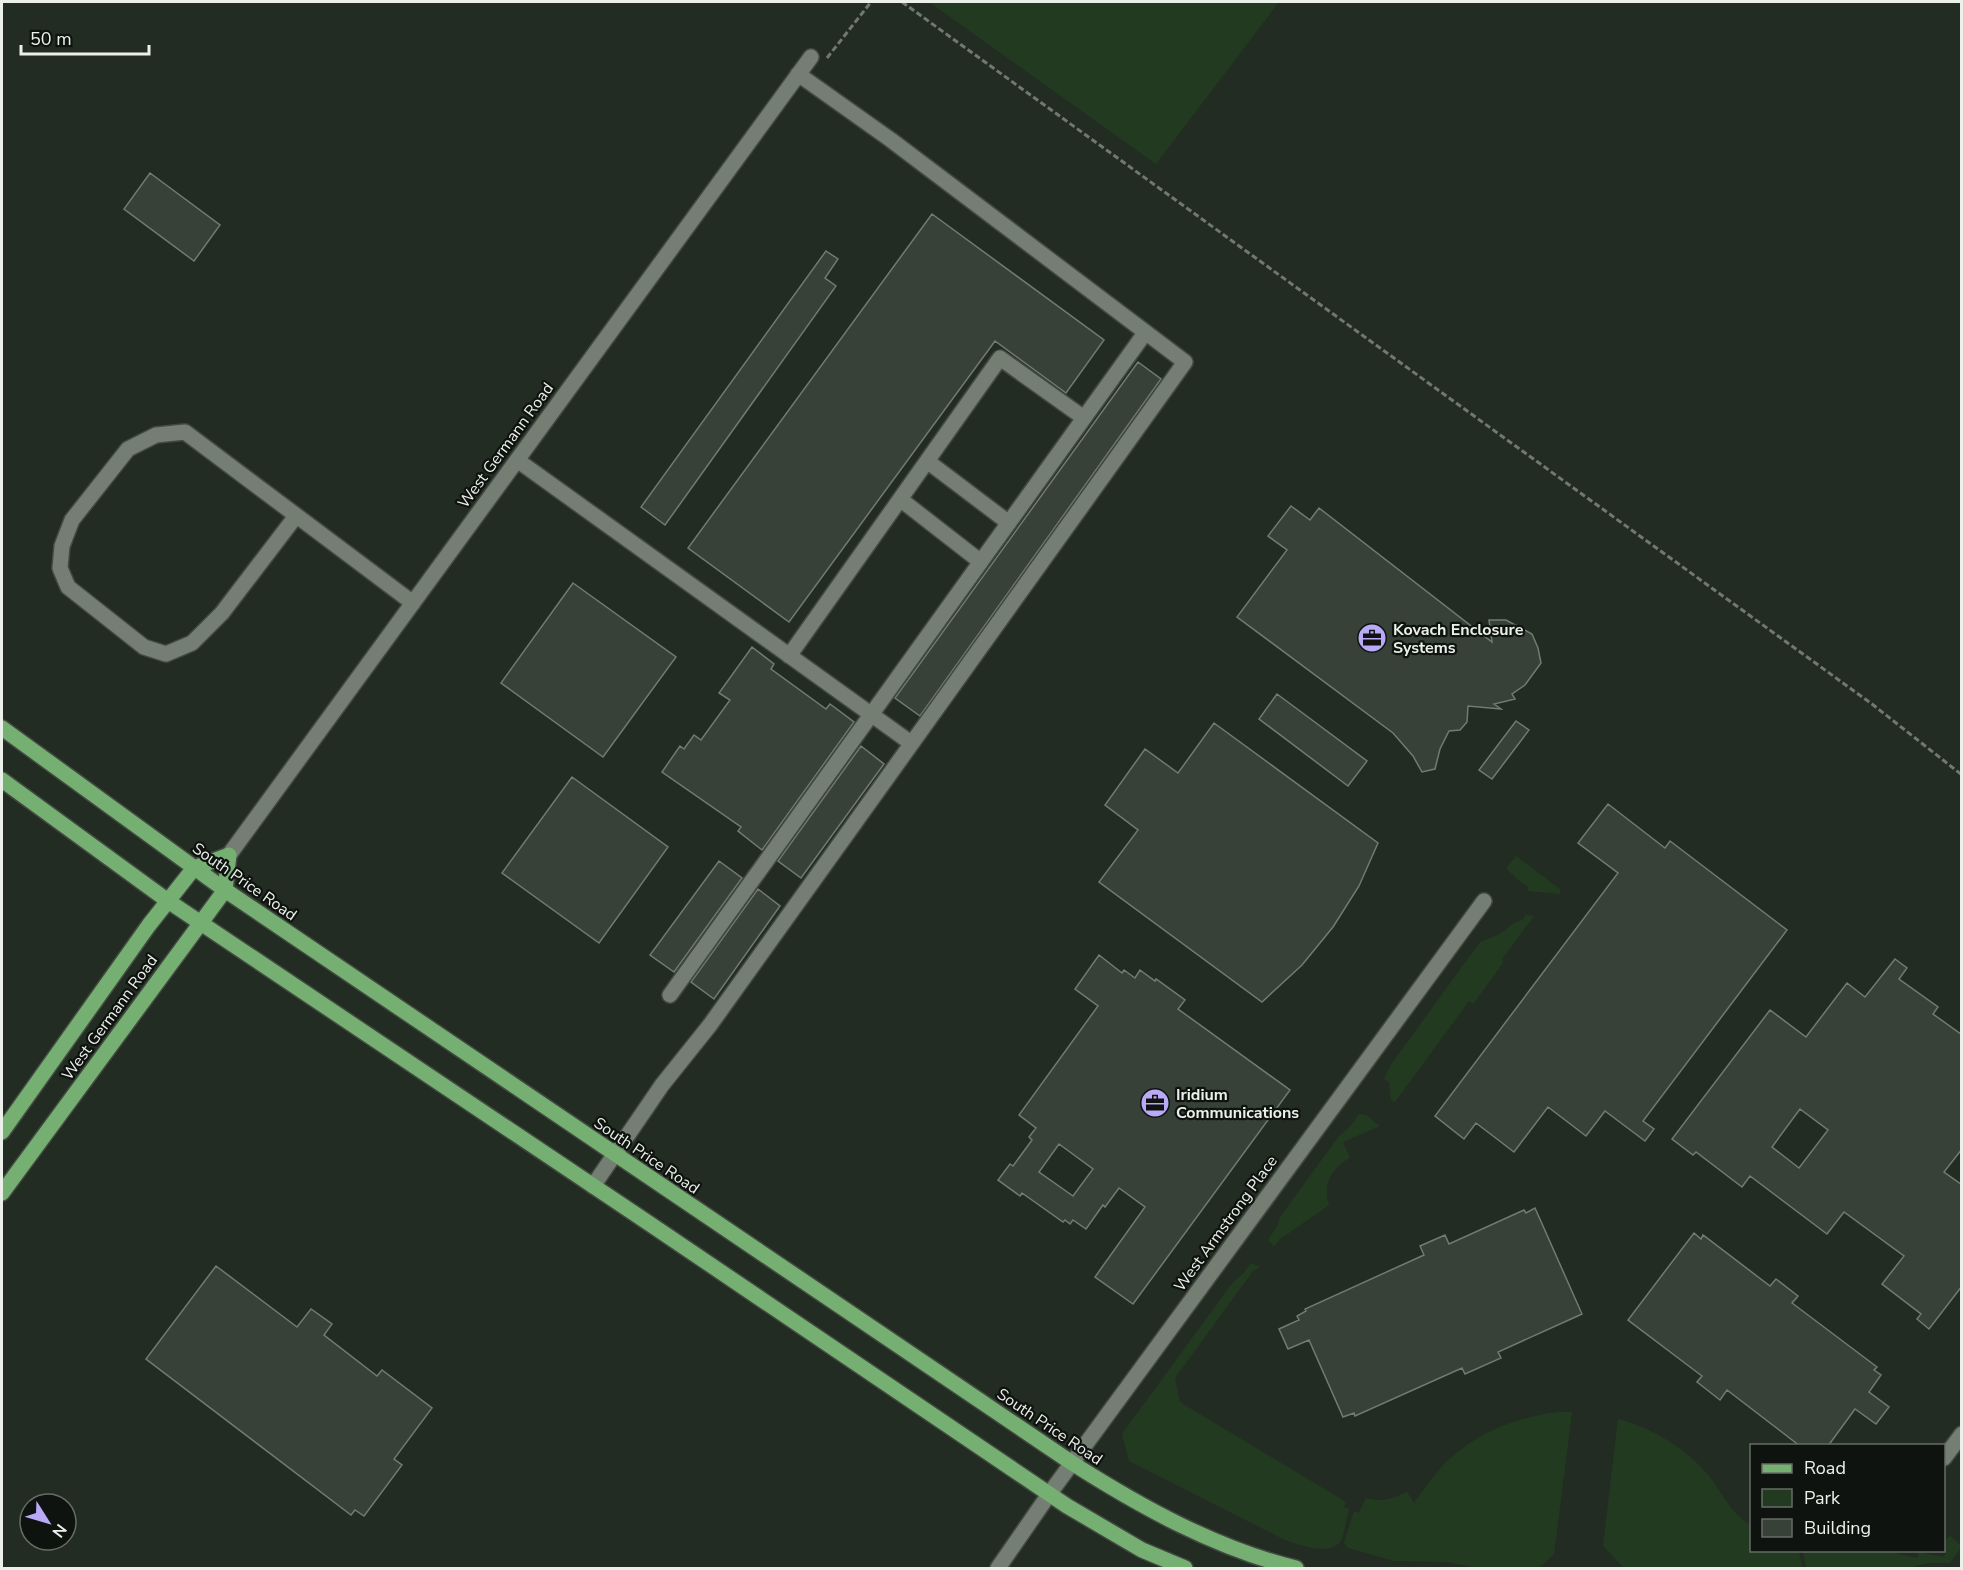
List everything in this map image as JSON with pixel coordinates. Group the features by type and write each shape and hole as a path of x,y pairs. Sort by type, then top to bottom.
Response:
{"main road":[{"name":"South Price Road","path":"2,728 225,890 1072,1463 1111,1488 1218,1542 1296,1569"},
{"path":"2,780 200,923 1050,1493 1142,1550 1185,1569"},
{"path":"194,868 229,855"},
{"name":"West Germann Road","path":"2,1193 225,890 229,855"},
{"name":"West Germann Road","path":"2,1132 194,868"}],"street":[{"path":"593,1186 662,1085 710,1025 1185,362 891,140 804,65"},
{"name":"West Germann Road","path":"229,855 804,65"},
{"path":"670,995 1145,333"},
{"path":"789,656 1000,358 1084,418"},
{"path":"296,516 222,613 192,643 166,654 144,647 68,587 60,568 62,546 72,520 128,449 156,435 185,432 413,603"},
{"path":"517,460 911,743"},
{"path":"927,461 1009,523"},
{"path":"900,500 981,561"},
{"name":"West Armstrong Place","path":"998,1569 1050,1493 1484,901"},
{"path":"1945,1457 1962,1434"}],"path":[{"path":"804,65 811,68 824,62 871,2"},
{"path":"902,2 1862,697 1962,775"}],"green space":[{"path":"929,2 1279,2 1156,164"},
{"path":"1516,856 1560,889 1560,894 1528,891 1528,887 1506,868"},
{"path":"1525,915 1534,916 1502,959 1503,963 1473,1004 1469,1001 1395,1102 1391,1100 1389,1082 1384,1079 1392,1063 1480,942 1500,934 1514,923 1524,919"},
{"path":"1359,1114 1366,1115 1380,1126 1343,1142 1350,1158 1333,1172 1330,1178 1327,1191 1329,1205 1279,1240 1274,1247 1268,1240 1278,1225 1280,1217 1339,1136 1350,1127"},
{"path":"1251,1263 1260,1267 1253,1271 1175,1378 1180,1402 1346,1502 1344,1507 1349,1509 1340,1542 1328,1548 1314,1548 1285,1540 1129,1461 1122,1434 1233,1282"},
{"path":"1558,1412 1572,1412 1554,1554 1539,1568 1478,1568 1447,1562 1394,1561 1348,1548 1344,1543 1354,1511 1359,1513 1366,1498 1382,1500 1407,1492 1414,1503 1439,1470 1464,1447 1478,1438 1509,1424"},
{"path":"1618,1419 1656,1434 1680,1448 1700,1466 1737,1515 1750,1524 1750,1552 1799,1552 1802,1568 1623,1567 1603,1546"},
{"path":"1950,1536 1962,1546 1950,1563 1928,1563 1908,1568 1806,1568 1803,1552 1890,1552 1917,1558 1919,1552 1943,1557 1946,1553 1945,1540"}],"building":[{"path":"150,173 220,225 194,261 124,209"},
{"path":"932,214 1104,340 1066,393 995,341 789,622 688,548"},
{"path":"826,251 838,259 825,278 836,286 665,525 641,507"},
{"path":"1138,362 1161,379 920,716 895,698"},
{"path":"1291,506 1310,520 1319,508 1492,642 1489,620 1506,620 1532,634 1541,663 1525,685 1512,694 1515,699 1494,704 1501,709 1468,706 1467,722 1460,730 1449,731 1440,749 1435,769 1422,772 1413,756 1393,733 1237,617 1287,550 1268,536"},
{"path":"573,583 676,657 603,757 501,683"},
{"path":"752,647 774,664 771,669 826,709 830,704 854,722 762,850 738,831 741,827 662,772 680,746 684,749 694,735 701,740 730,700 719,693"},
{"path":"1277,694 1367,761 1348,786 1259,719"},
{"path":"1516,721 1529,730 1492,779 1479,770"},
{"path":"1214,723 1378,843 1359,886 1333,927 1302,965 1262,1002 1099,882 1138,830 1105,805 1145,749 1178,773"},
{"path":"861,746 884,764 801,878 778,861"},
{"path":"572,777 668,847 599,943 502,873"},
{"path":"1608,804 1665,848 1670,841 1787,930 1643,1121 1654,1129 1645,1141 1605,1111 1586,1136 1548,1107 1514,1152 1476,1123 1464,1139 1435,1116 1618,873 1578,843"},
{"path":"719,861 742,878 674,972 650,955"},
{"path":"758,889 780,906 714,999 691,982"},
{"path":"1099,955 1122,973 1124,970 1135,978 1140,970 1185,1000 1178,1009 1290,1090 1133,1304 1095,1277 1145,1207 1119,1188 1105,1207 1103,1205 1086,1229 1073,1220 1070,1224 1065,1220 1063,1222 1022,1193 1020,1196 998,1180 1010,1164 1013,1166 1032,1140 1029,1137 1036,1128 1019,1115 1098,1006 1075,989","holes":["1059,1144 1093,1169 1073,1196 1039,1172"]},
{"path":"1895,959 1907,968 1899,979 1938,1007 1933,1014 1962,1035 1962,1149 1944,1172 1962,1185 1962,1286 1929,1329 1917,1319 1921,1314 1882,1284 1904,1256 1844,1212 1827,1234 1750,1176 1742,1187 1696,1152 1693,1155 1672,1139 1770,1010 1806,1037 1847,983 1865,997","holes":["1800,1109 1828,1130 1799,1168 1772,1147"]},
{"path":"1535,1208 1582,1314 1498,1352 1501,1358 1465,1374 1462,1368 1355,1416 1354,1413 1343,1417 1309,1340 1288,1349 1279,1329 1299,1320 1297,1316 1306,1311 1305,1309 1424,1255 1420,1246 1445,1235 1449,1244 1524,1210 1526,1213"},
{"path":"1694,1233 1701,1239 1703,1235 1770,1286 1776,1279 1798,1296 1792,1303 1877,1367 1874,1370 1881,1375 1869,1392 1889,1407 1876,1424 1855,1409 1829,1444 1797,1444 1727,1390 1720,1400 1697,1382 1702,1376 1628,1320"},
{"path":"216,1266 297,1327 311,1309 332,1324 324,1335 377,1376 382,1370 432,1408 394,1459 402,1465 364,1516 355,1510 351,1515 146,1359"}],"place":[{"name":"Kovach Enclosure Systems","path":"1372,638"},
{"name":"Iridium Communications","path":"1155,1103"}]}
